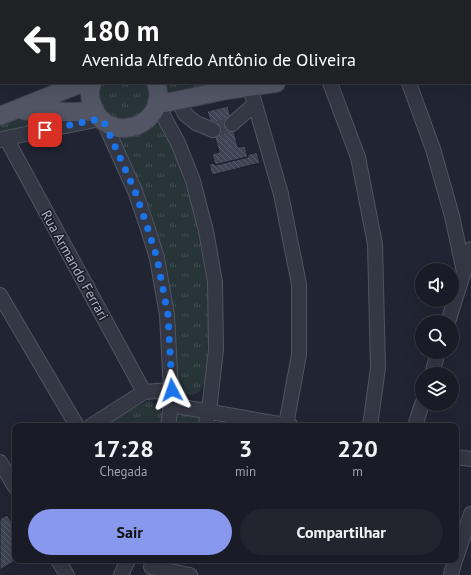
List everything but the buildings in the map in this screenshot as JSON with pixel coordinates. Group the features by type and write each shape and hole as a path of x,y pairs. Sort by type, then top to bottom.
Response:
{"main road":[{"path":"5,114 80,84"},
{"path":"92,84 90,95 91,104 96,118"},
{"path":"5,114 39,110 73,112 85,111 115,128 134,127 140,125 149,117 156,104 158,94 156,84"},
{"path":"156,104 270,84"}],"street":[{"path":"330,84 358,156 375,244 378,368 370,423"},
{"path":"409,84 433,149 452,216 464,272"},
{"path":"250,87 281,194 299,284 299,355 288,423"},
{"path":"178,100 184,114 196,124 213,130"},
{"path":"156,104 178,143 193,181 206,231 215,282 216,349 209,411 206,423"},
{"path":"232,124 255,104"},
{"path":"3,139 96,118 135,191 157,258 168,315 172,390 168,423"},
{"name":"Rua Armando Ferrari","path":"3,139 144,392"},
{"path":"450,315 471,249"},
{"path":"0,295 75,423"},
{"path":"95,423 144,392 172,390"},
{"path":"171,404 272,423"},
{"path":"416,423 420,411"},
{"path":"459,457 471,459"},
{"path":"0,462 8,475"},
{"path":"459,547 471,514"},
{"path":"60,563 67,575"},
{"path":"121,575 127,563"},
{"path":"451,575 454,563"},
{"path":"151,567 190,575"}],"green space":[{"path":"96,84 151,84 154,96 135,122 104,117"},
{"path":"164,84 217,84 175,90 169,95"},
{"path":"27,116 53,117 45,121 0,134 0,123"},
{"path":"159,124 172,148 193,207 207,282 209,329 205,382 199,392 193,395 183,393 176,386 175,338 112,134"},
{"path":"149,400 159,407 163,417 162,423 105,423"},
{"path":"175,411 191,417 201,418 200,423 173,423"}],"tunnel":[{"path":"213,130 232,124"}],"route":[{"path":"45,130 100,119 104,122 135,191 157,258 168,315 172,390"}]}
